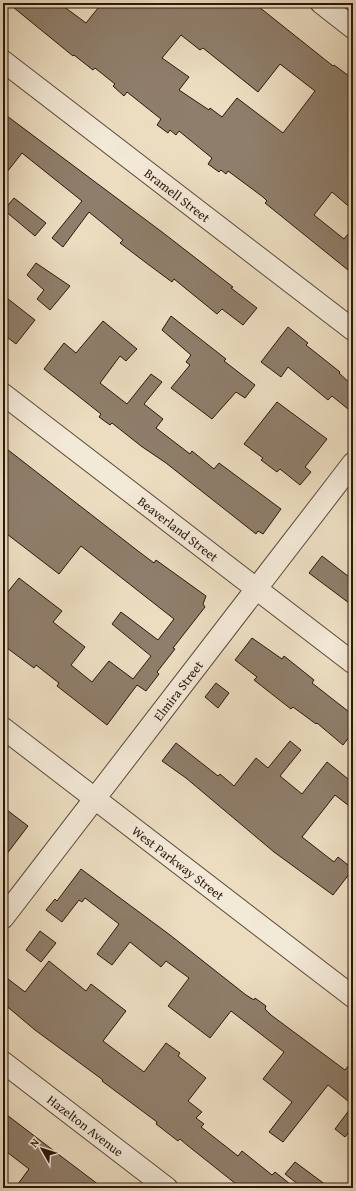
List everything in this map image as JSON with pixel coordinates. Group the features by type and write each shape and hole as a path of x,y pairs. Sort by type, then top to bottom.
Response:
{"street":[{"path":"321,3 353,28"},
{"name":"Bramell Street","path":"3,61 353,330"},
{"name":"Beaverland Street","path":"3,394 353,663"},
{"name":"Elmira Street","path":"3,918 353,463"},
{"name":"West Parkway Street","path":"3,728 353,997"},
{"name":"Hazelton Avenue","path":"3,1062 167,1188"}],"building":[{"path":"8,3 59,3 86,23 102,3 254,3 333,66 334,65 353,79 353,210 332,192 314,215 344,239 353,228 353,274 265,203 267,201 263,197 228,171 226,174 221,170 219,172 208,164 212,158 179,131 176,135 170,130 168,133 157,125 161,119 127,92 124,96 113,86 115,84 95,68 93,70 74,55 73,56","holes":["181,35 200,50 203,48 258,92 280,64 315,91 283,133 237,98 222,117 210,108 209,110 179,90 189,77 162,58"]},
{"path":"3,113 162,232 233,287 231,288 257,308 243,325 222,309 217,314 174,279 172,282 120,243 123,240 89,212 63,247 52,238 82,201 22,153 3,177"},
{"path":"14,198 46,223 35,236 4,210"},
{"path":"36,263 70,286 50,310 37,299 44,290 27,275"},
{"path":"3,295 35,320 16,344 3,334"},
{"path":"171,316 226,359 224,361 255,385 245,398 236,392 212,419 171,388 190,365 186,362 191,355 162,330"},
{"path":"103,321 137,349 126,361 120,356 100,383 127,404 151,374 162,382 144,404 163,419 156,428 190,454 192,451 214,469 219,463 281,509 263,534 258,531 256,534 166,463 141,446 112,423 110,425 99,417 101,414 44,369 64,343 76,353"},
{"path":"288,327 308,343 306,345 340,372 339,373 353,386 353,413 332,396 328,400 288,367 281,377 261,362"},
{"path":"277,402 327,439 305,467 311,472 300,485 280,469 277,472 261,460 263,458 244,444"},
{"path":"3,446 154,563 156,560 206,596 203,604 205,607 173,648 175,649 157,672 159,674 146,691 137,685 107,725 57,686 59,683 36,665 34,668 3,645 3,598 19,578 62,611 53,622 85,647 71,665 92,682 109,661 133,679 151,656 112,624 121,612 158,640 174,619 81,546 59,574 3,531"},
{"path":"322,556 353,580 353,606 309,573"},
{"path":"252,638 282,659 284,656 314,680 312,683 353,715 353,732 343,745 317,723 316,724 293,707 291,709 254,680 257,677 235,660"},
{"path":"216,683 229,693 218,708 205,697"},
{"path":"290,741 301,750 280,776 302,794 327,762 353,783 353,809 335,795 302,837 334,862 338,857 353,869 333,895 274,852 186,778 162,761 176,743 218,776 220,774 234,786 256,758 268,768"},
{"path":"3,807 28,826 3,859"},
{"path":"81,869 170,935 246,995 254,1000 255,998 266,1006 265,1009 271,1015 345,1070 353,1060 353,1105 328,1085 283,1142 269,1132 292,1102 263,1079 284,1052 231,1011 210,1038 168,1006 189,978 166,961 161,967 130,942 112,965 97,954 119,924 85,898 82,902 79,900 62,922 46,910 55,899 57,901"},
{"path":"40,931 56,943 41,962 26,950"},
{"path":"49,961 86,991 91,984 126,1011 103,1041 144,1072 166,1043 180,1053 178,1056 206,1078 188,1101 202,1112 196,1118 204,1124 201,1127 238,1156 242,1151 272,1175 275,1172 295,1188 241,1188 180,1139 178,1141 156,1124 157,1122 102,1081 103,1080 35,1030 3,1003 3,975 25,992"},
{"path":"353,1105 353,1126 345,1137 335,1129"},
{"path":"3,1112 103,1188 15,1188 29,1169 3,1149"},
{"path":"295,1162 330,1188 303,1188 285,1174"}]}
